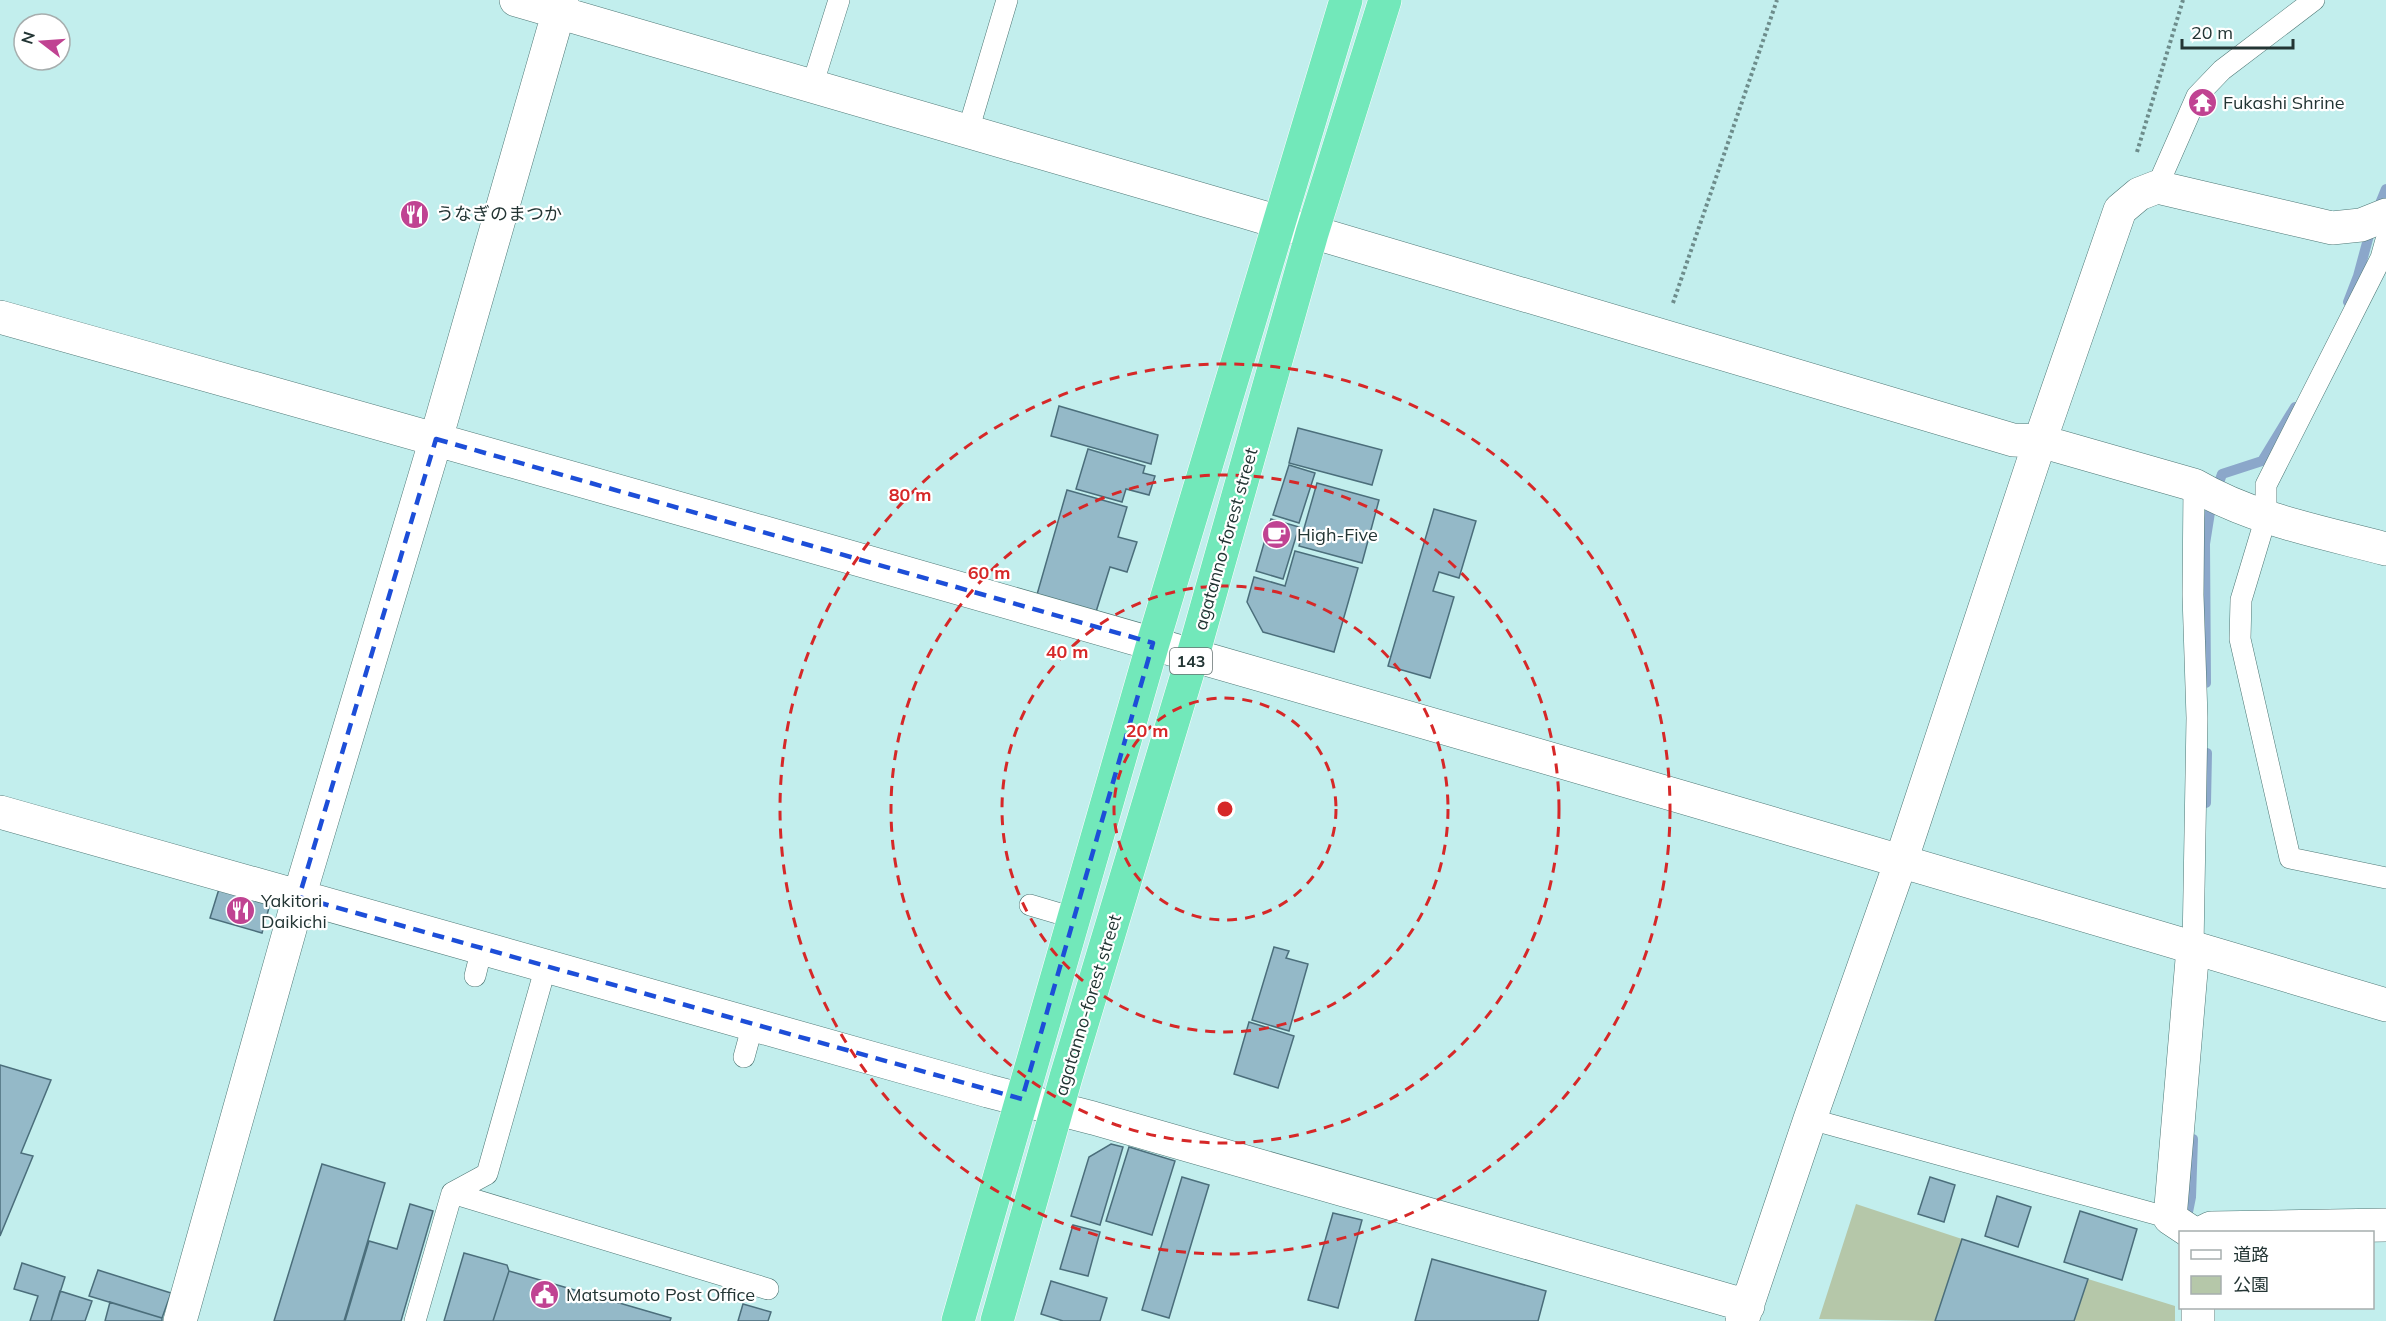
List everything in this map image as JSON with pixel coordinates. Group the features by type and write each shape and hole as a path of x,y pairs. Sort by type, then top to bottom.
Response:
{"highway":[{"name":"agatanno-forest street","path":"958,1321 1153,643 1346,0"},
{"name":"agatanno-forest street","path":"997,1321 1057,1108 1193,655 1312,232 1385,0"}],"street":[{"path":"516,0 561,6 812,86 1662,334 2013,440 2040,441 2203,490 2257,514 2386,549"},
{"path":"180,1321 299,897 436,439 561,6"},
{"path":"0,812 299,897 478,962 546,966 774,1027 1022,1099 1168,1133 1749,1316 1810,1119 1901,861 2040,441 2120,210 2139,194 2157,187 2332,228 2378,227"},
{"path":"0,316 1153,643 2386,1005"},
{"path":"2202,950 2185,1226 2211,1228 2386,1224"}],"lane":[{"path":"812,86 839,0"},
{"path":"968,131 1007,0"},
{"path":"2157,187 2197,96 2222,70 2314,0"},
{"path":"2378,227 2381,258 2266,485 2257,514 2241,600 2240,639 2290,858 2386,878"},
{"path":"2202,950 2193,595 2203,490"},
{"path":"1030,904 1074,918"},
{"path":"416,1321 452,1193 487,1174 546,966"},
{"path":"744,1057 774,1027"},
{"path":"1810,1119 2185,1226"},
{"path":"452,1193 768,1288"}],"path":[{"path":"1662,334 1777,0"},
{"path":"2136,155 2183,0"}],"highlighted area":[{"path":"436,439 1153,643 1022,1099 299,897"}],"green space":[{"path":"1856,1204 1962,1239 1935,1321 1819,1319"},
{"path":"2088,1279 2175,1306 2175,1321 2074,1321"}],"building":[{"path":"1059,406 1158,435 1151,464 1051,436"},
{"path":"1298,428 1382,450 1372,485 1289,463"},
{"path":"1088,449 1145,466 1143,473 1155,476 1149,495 1126,489 1122,502 1076,489"},
{"path":"1289,465 1315,473 1299,523 1273,515"},
{"path":"1317,483 1379,500 1362,563 1299,546"},
{"path":"1067,490 1127,507 1118,537 1137,542 1127,572 1110,567 1095,615 1036,598"},
{"path":"1434,509 1476,521 1459,578 1439,572 1433,591 1454,597 1430,678 1388,666"},
{"path":"1271,519 1299,527 1283,579 1256,571"},
{"path":"1295,551 1358,568 1334,652 1263,632 1247,602 1254,577 1285,586"},
{"name":"Yakitori Daikichi","path":"219,889 270,904 262,933 210,918"},
{"path":"1274,947 1289,951 1286,958 1308,964 1289,1031 1252,1020"},
{"path":"1249,1022 1294,1036 1278,1088 1234,1074"},
{"path":"0,1065 51,1080 21,1153 33,1156 0,1236"},
{"path":"1111,1144 1123,1147 1100,1225 1071,1216 1089,1157"},
{"path":"1129,1147 1175,1161 1152,1235 1106,1221"},
{"path":"322,1164 385,1183 344,1321 274,1321"},
{"path":"1182,1177 1209,1185 1169,1318 1142,1310"},
{"path":"1930,1177 1955,1185 1944,1222 1918,1214"},
{"path":"1997,1196 2031,1207 2018,1247 1985,1236"},
{"path":"410,1204 433,1211 401,1321 345,1321 369,1241 397,1249"},
{"path":"2080,1211 2137,1229 2122,1280 2064,1262"},
{"path":"1333,1213 1362,1220 1338,1308 1308,1300"},
{"path":"1073,1225 1100,1232 1088,1276 1060,1269"},
{"path":"1962,1239 2088,1279 2074,1321 1935,1321"},
{"path":"464,1253 507,1265 509,1271 493,1321 444,1321"},
{"path":"1432,1259 1546,1291 1538,1321 1415,1321"},
{"path":"22,1263 65,1277 51,1321 30,1321 38,1296 14,1289"},
{"path":"98,1270 171,1293 162,1318 89,1296"},
{"name":"Matsumoto Post Office","path":"509,1271 671,1318 670,1321 493,1321"},
{"path":"1051,1281 1107,1298 1100,1321 1063,1321 1041,1314"},
{"path":"60,1291 92,1301 85,1321 51,1321"},
{"path":"110,1302 162,1318 162,1321 105,1321"},
{"path":"743,1304 771,1312 768,1321 738,1321"}],"waterway":[{"path":"2377,211 2386,189"},
{"path":"2348,302 2358,276 2371,228"},
{"path":"2206,683 2205,544 2211,506 2222,474 2262,461 2295,407"},
{"path":"2206,803 2207,753"},
{"path":"2186,1222 2191,1197 2193,1139"}],"place":[{"name":"Fukashi Shrine","path":"2202,103"},
{"name":"うなぎのまつか","path":"415,214"},
{"name":"High-Five","path":"1276,535"},
{"name":"Yakitori Daikichi","path":"240,911"},
{"name":"Matsumoto Post Office","path":"545,1295"}]}
